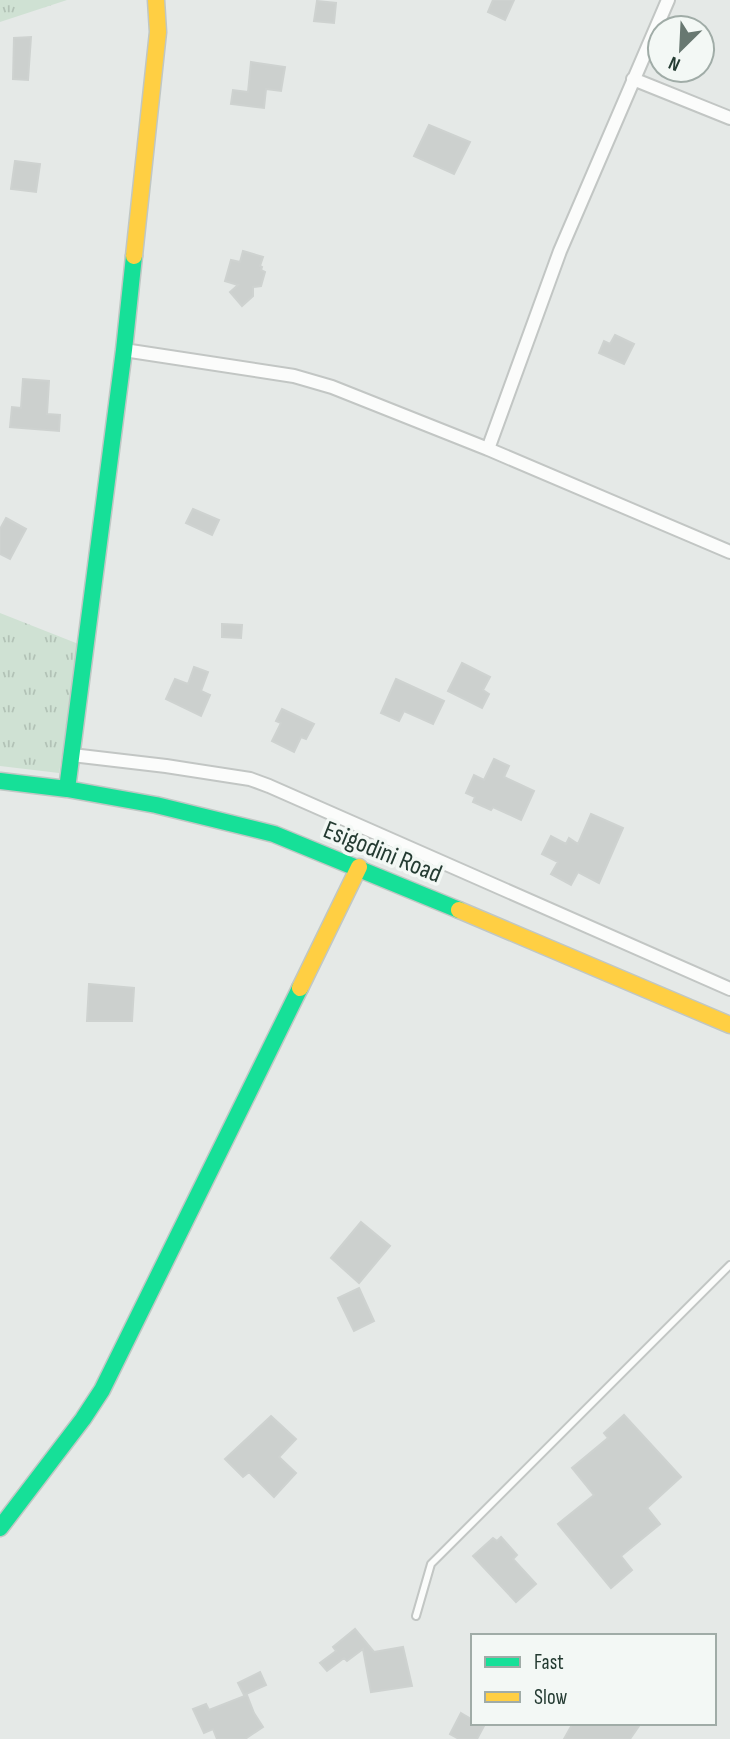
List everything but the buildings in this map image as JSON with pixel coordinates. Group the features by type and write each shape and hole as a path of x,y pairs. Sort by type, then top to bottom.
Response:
{"street":[{"path":"67,789 124,350 158,32 156,0"},
{"path":"488,449 559,251 668,0"},
{"path":"633,79 730,118"},
{"path":"124,350 315,381 488,449 730,552"},
{"path":"72,755 250,779 730,989"},
{"name":"Esigodini Road","path":"0,780 156,805 233,822 286,838 730,1025"},
{"path":"0,1528 102,1390 359,867"}],"lane":[{"path":"416,1616 431,1564 730,1265"}],"green space":[{"path":"0,0 67,0 0,22"},
{"path":"0,613 81,645 59,773 0,766"}],"traffic: fast":[{"path":"67,789 134,256"},
{"path":"0,781 67,789 156,805 274,834 459,910"},
{"path":"0,1528 102,1390 300,988"}],"traffic: slow":[{"path":"134,256 158,32 156,0"},
{"path":"300,988 359,867"},
{"path":"459,910 730,1025"}]}
